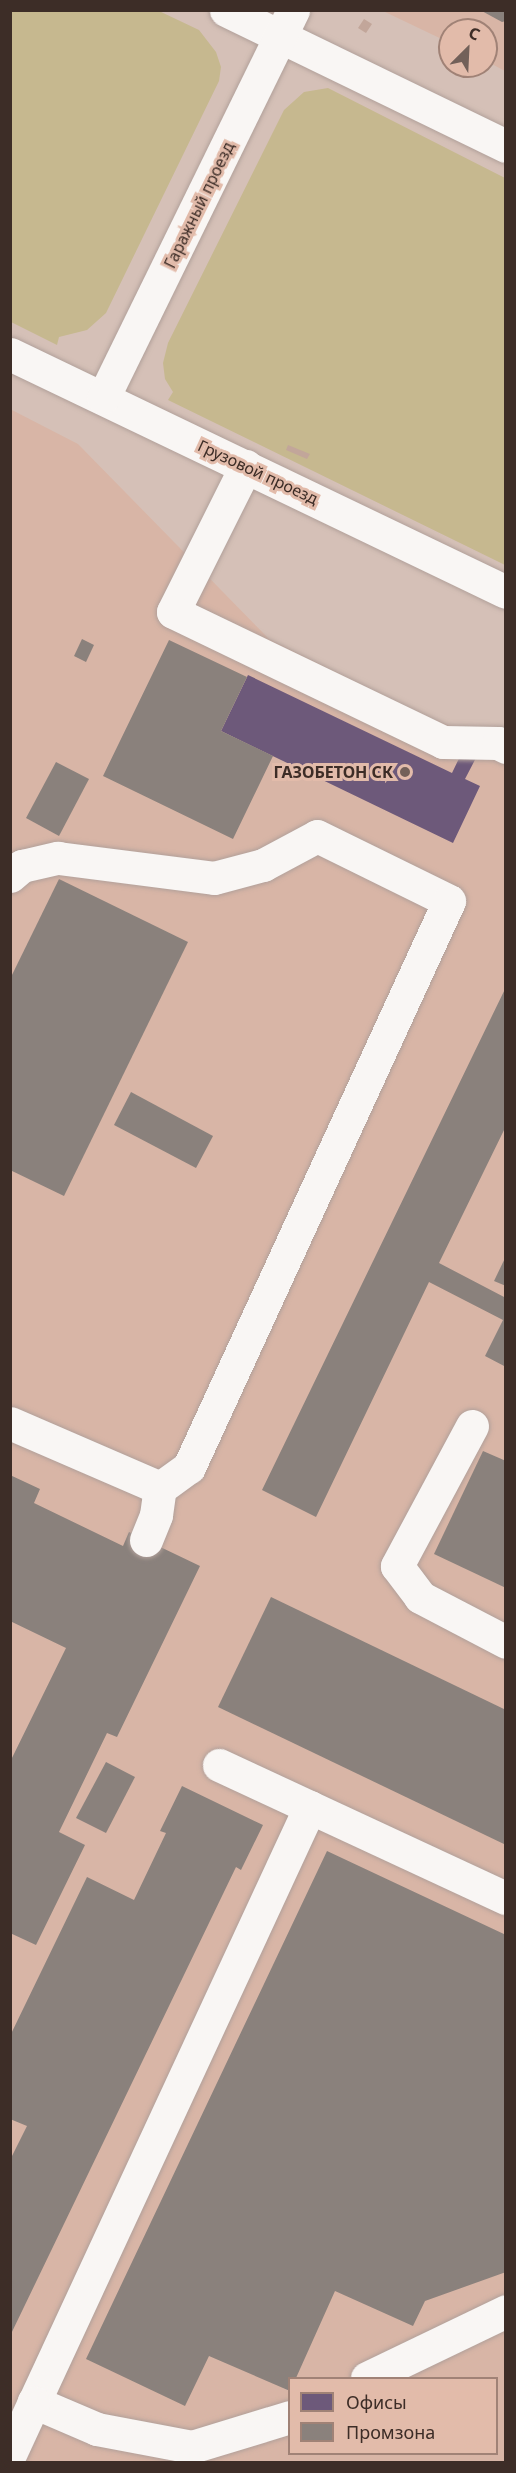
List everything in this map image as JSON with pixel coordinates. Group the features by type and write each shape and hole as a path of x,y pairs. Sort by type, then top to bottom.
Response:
{"street":[{"path":"226,10 287,24 506,146"},
{"name":"Гаражный проезд","path":"103,399 287,24"},
{"name":"Грузовой проезд","path":"10,354 246,465 506,592"},
{"path":"246,465 173,612 442,742 498,743 506,747"},
{"path":"10,876 22,866 58,858 214,878 263,865 317,836 449,901 189,1467 160,1488 156,1515 146,1540"},
{"path":"10,1423 160,1488"},
{"path":"472,1426 398,1566 420,1598 506,1642"},
{"path":"219,1765 506,1898"},
{"path":"10,2454 310,1807"},
{"path":"371,2377 506,2311"},
{"path":"34,2402 97,2429 192,2447 288,2418"}],"shaded area":[{"path":"10,11 159,11 199,30 216,52 221,67 219,81 106,313 87,330 59,337 57,345 11,322"},
{"path":"383,11 505,11 505,71 498,67 498,18 438,18 438,37"},
{"path":"328,88 505,178 505,565 168,400 173,392 165,379 163,363 168,343 284,110 304,92"},
{"path":"10,409 78,444 269,639 430,718 505,747 505,2462 11,2462"}],"building: Офисы":[{"path":"248,675 452,773 464,748 478,754 465,779 480,786 453,843 221,731"}],"building: Промзона":[{"path":"480,10 506,10 506,21 502,22"},
{"path":"82,639 94,645 86,662 74,656"},
{"path":"169,640 247,677 221,731 273,756 233,839 103,776"},
{"path":"56,762 89,779 59,836 26,818"},
{"path":"59,879 188,942 64,1196 10,1170 10,979"},
{"path":"506,987 506,1126 439,1263 506,1298 506,1367 485,1356 503,1320 429,1282 316,1517 262,1490"},
{"path":"131,1092 213,1136 196,1168 114,1125"},
{"path":"506,1256 506,1286 494,1281"},
{"path":"483,1451 506,1461 506,1588 434,1554"},
{"path":"10,1475 40,1489 34,1503 123,1546 129,1532 200,1566 117,1737 107,1733 59,1832 85,1845 36,1945 10,1933 10,1762 66,1648 10,1621"},
{"path":"271,1597 506,1710 506,1845 218,1707"},
{"path":"106,1762 135,1777 106,1833 76,1818"},
{"path":"182,1786 263,1825 241,1870 236,1867 10,2336 10,2160 27,2126 10,2119 10,2036 87,1877 134,1900 166,1833 160,1831"},
{"path":"327,1851 506,1935 506,2272 425,2301 413,2326 335,2291 296,2377 288,2377 288,2390 209,2356 185,2406 86,2359"}],"building: Прочее":[{"path":"364,19 372,24 366,33 358,28"},
{"path":"288,445 310,454 307,459 286,450"}],"place":[{"name":"ГАЗОБЕТОН СК","path":"405,772"}]}
